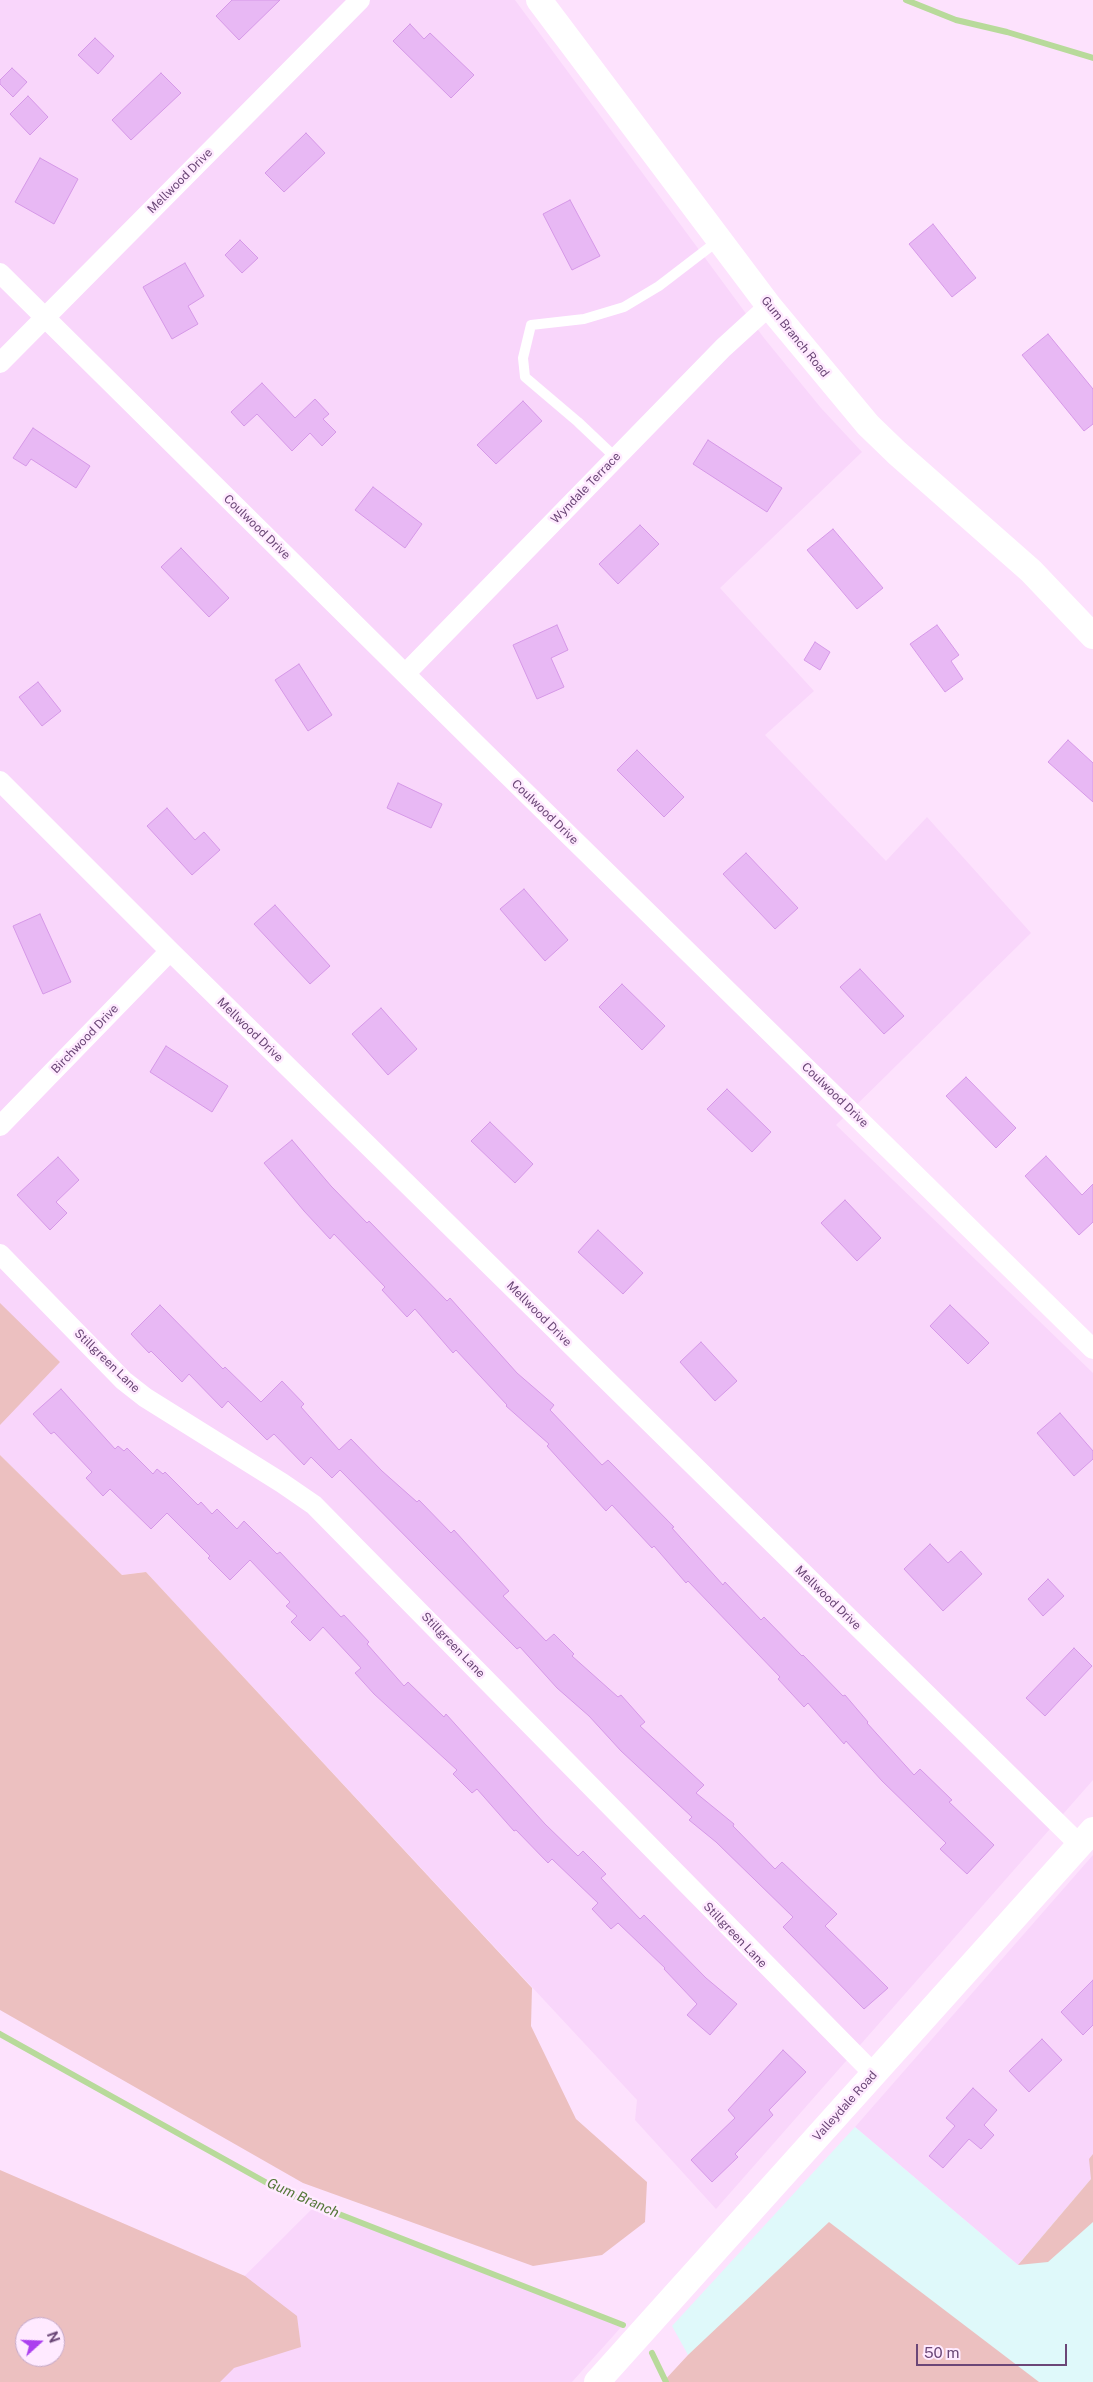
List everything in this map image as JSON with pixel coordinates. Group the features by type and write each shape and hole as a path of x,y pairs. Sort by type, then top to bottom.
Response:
{"street":[{"name":"Mellwood Drive","path":"0,363 360,0"},
{"name":"Gum Branch Road","path":"539,0 769,306 868,425 1031,571 1093,636"},
{"name":"Coulwood Drive","path":"0,273 1093,1349"},
{"name":"Wyndale Terrace","path":"406,673 616,458 769,306"},
{"name":"Mellwood Drive","path":"0,781 170,951 1086,1838"},
{"name":"Birchwood Drive","path":"0,1126 170,951"},
{"name":"Stillgreen Lane","path":"0,1254 123,1380 146,1398 314,1505 754,1955 874,2074"},
{"name":"Valleydale Road","path":"597,2382 1086,1838"}],"lane":[{"path":"616,458 578,422 525,377 523,358 531,325 584,319 624,307 659,286 719,240"}],"shaded area":[{"path":"0,0 515,0 764,338 821,408 862,452 720,588 814,691 765,735 886,861 927,817 1031,933 836,1125 1093,1373 1093,1780 716,2209 635,2120 637,2100 146,1572 122,1575 0,1455"},
{"path":"0,1303 60,1362 0,1425"},
{"path":"0,1455 122,1575 146,1572 532,1988 531,2026 576,2119 647,2182 645,2222 602,2255 533,2266 303,2183 0,2010"},
{"path":"1093,1855 1093,2177 1018,2265 855,2127"},
{"path":"855,2127 1018,2265 1093,2177 1093,2382 703,2382 672,2326"},
{"path":"1093,2154 1093,2222 1048,2262 1018,2265 1091,2179 1089,2159"},
{"path":"0,2170 245,2276 297,2316 301,2347 234,2368 220,2382 0,2382"},
{"path":"316,2205 623,2325 572,2382 138,2382"},
{"path":"829,2222 1039,2382 663,2382 688,2355"}],"building":[{"path":"232,0 280,0 239,40 216,16"},
{"path":"410,24 424,39 430,33 474,75 451,98 393,41"},
{"path":"95,38 114,56 98,74 78,55"},
{"path":"12,68 27,82 13,97 0,84 0,80"},
{"path":"161,73 181,93 131,140 112,120"},
{"path":"28,96 48,117 30,135 10,114"},
{"path":"306,133 325,153 284,192 265,173"},
{"path":"40,158 78,179 54,224 15,202"},
{"path":"570,200 600,256 572,270 543,214"},
{"path":"933,224 976,278 952,297 909,244"},
{"path":"240,240 258,258 242,273 225,255"},
{"path":"185,263 204,296 188,306 198,324 172,339 143,287"},
{"path":"1048,334 1093,389 1093,424 1084,431 1022,355"},
{"path":"262,383 295,418 315,399 329,414 323,419 336,432 322,446 310,433 292,451 257,414 244,426 231,412"},
{"path":"523,401 542,421 496,464 477,445"},
{"path":"33,428 90,466 76,488 31,459 26,466 13,458"},
{"path":"708,440 782,488 767,512 693,464"},
{"path":"373,487 422,524 405,548 355,510"},
{"path":"640,525 659,544 618,584 599,564"},
{"path":"833,529 883,588 857,609 807,550"},
{"path":"181,548 229,598 209,617 161,567"},
{"path":"557,625 568,650 551,658 564,687 537,699 513,645"},
{"path":"937,625 959,655 951,661 963,679 945,692 910,644"},
{"path":"815,642 830,652 820,670 804,660"},
{"path":"299,664 332,715 308,731 275,680"},
{"path":"38,682 61,711 42,726 19,697"},
{"path":"1068,740 1093,763 1093,802 1048,762"},
{"path":"637,750 684,797 664,817 617,770"},
{"path":"398,783 442,804 431,828 387,808"},
{"path":"167,808 195,840 204,832 220,850 192,875 147,826"},
{"path":"746,853 798,908 775,929 723,874"},
{"path":"524,889 568,940 545,961 500,909"},
{"path":"275,905 330,966 310,984 254,924"},
{"path":"40,914 71,982 43,994 13,926"},
{"path":"860,969 904,1016 884,1034 840,987"},
{"path":"622,984 665,1026 642,1050 599,1007"},
{"path":"381,1008 417,1049 388,1075 352,1034"},
{"path":"166,1046 228,1086 212,1112 150,1072"},
{"path":"966,1077 1016,1128 996,1148 946,1096"},
{"path":"727,1089 771,1132 752,1152 707,1109"},
{"path":"490,1122 533,1164 515,1183 471,1141"},
{"path":"292,1140 331,1186 367,1223 369,1221 447,1301 450,1298 517,1373 554,1405 550,1410 602,1465 608,1460 674,1527 672,1528 723,1585 725,1582 761,1620 764,1617 843,1696 845,1695 867,1723 914,1775 920,1769 952,1800 949,1802 994,1845 967,1874 940,1849 946,1843 882,1781 846,1741 844,1744 808,1703 804,1707 778,1679 780,1677 688,1581 686,1583 654,1546 652,1548 612,1505 606,1511 547,1446 549,1444 506,1406 456,1350 453,1353 415,1309 407,1317 382,1290 385,1287 334,1234 330,1239 304,1211 264,1163"},
{"path":"1046,1156 1082,1195 1093,1184 1093,1222 1079,1235 1025,1176"},
{"path":"58,1157 79,1180 56,1202 67,1213 50,1230 17,1195"},
{"path":"845,1200 881,1238 857,1261 821,1223"},
{"path":"598,1230 643,1273 623,1294 578,1252"},
{"path":"160,1305 223,1369 225,1367 261,1402 282,1381 304,1404 301,1407 339,1450 351,1439 382,1471 417,1502 419,1500 451,1533 454,1530 509,1591 503,1596 546,1641 554,1634 574,1654 572,1656 618,1697 621,1695 645,1722 640,1726 704,1785 696,1793 734,1824 733,1826 775,1869 782,1862 837,1914 825,1926 888,1988 864,2009 783,1927 793,1917 716,1842 689,1820 692,1817 621,1751 589,1716 557,1688 520,1647 517,1649 340,1470 332,1478 311,1457 304,1465 274,1434 267,1440 228,1401 222,1408 189,1374 182,1382 151,1351 149,1353 131,1334"},
{"path":"950,1305 989,1343 968,1364 930,1326"},
{"path":"701,1342 737,1381 715,1401 680,1362"},
{"path":"61,1389 115,1449 118,1446 124,1451 127,1448 153,1474 157,1469 163,1474 165,1472 198,1505 201,1502 212,1514 217,1509 237,1529 244,1521 277,1554 280,1552 341,1617 344,1615 369,1642 367,1644 404,1686 408,1682 444,1717 446,1714 545,1824 578,1856 583,1851 606,1874 601,1878 640,1919 644,1915 706,1978 737,2004 710,2035 687,2015 697,2004 665,1968 618,1923 611,1929 592,1909 598,1903 552,1859 548,1863 516,1830 514,1831 477,1789 472,1793 453,1774 457,1770 374,1694 355,1673 361,1668 323,1627 310,1641 291,1622 297,1616 286,1606 290,1602 250,1560 230,1580 208,1558 210,1556 167,1513 151,1529 110,1489 103,1496 86,1478 92,1472 54,1432 51,1434 33,1414"},
{"path":"1060,1413 1093,1451 1093,1459 1074,1476 1037,1433"},
{"path":"930,1544 948,1563 961,1551 982,1574 943,1611 904,1569"},
{"path":"1048,1579 1064,1596 1043,1616 1028,1599"},
{"path":"1074,1648 1092,1666 1045,1716 1026,1698"},
{"path":"1093,1980 1093,2025 1083,2035 1061,2012"},
{"path":"1042,2039 1062,2060 1029,2092 1009,2071"},
{"path":"783,2050 806,2072 769,2110 773,2115 735,2154 738,2157 712,2182 691,2160 735,2118 728,2110"},
{"path":"973,2088 997,2110 984,2125 994,2135 981,2149 969,2139 943,2168 929,2156 955,2126 946,2118"}],"waterway":[{"path":"906,0 956,20 1007,32 1093,58"},
{"name":"Gum Branch","path":"0,2034 285,2193 623,2325"},
{"name":"Gum Branch","path":"652,2353 666,2382"}]}
